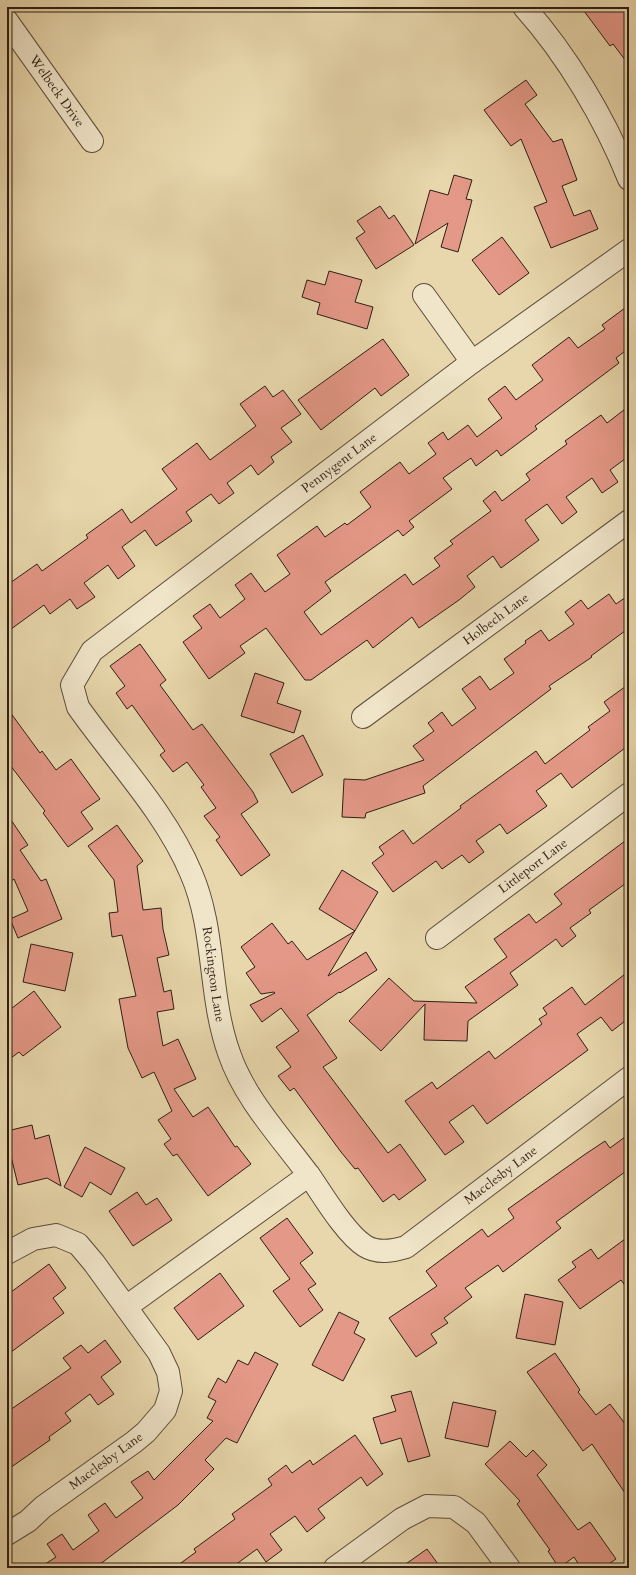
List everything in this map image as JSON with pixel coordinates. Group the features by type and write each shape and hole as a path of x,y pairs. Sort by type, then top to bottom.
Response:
{"street":[{"path":"524,7 541,26 571,70 610,134 629,179"},
{"name":"Welbeck Drive","path":"7,21 92,141"},
{"name":"Pennygent Lane","path":"75,696 72,685 92,651 472,362 629,250"},
{"path":"424,295 472,362"},
{"name":"Holbech Lane","path":"363,717 629,520"},
{"name":"Rockington Lane","path":"75,696 78,707 145,798 183,855 192,874 204,912 218,1012 229,1053 237,1073 259,1109 309,1175 346,1228 365,1246"},
{"name":"Littleport Lane","path":"437,938 629,794"},
{"name":"Macclesby Lane","path":"365,1246 388,1253 406,1246 629,1078"},
{"path":"7,1253 33,1239 56,1235 78,1244 94,1263 126,1307 309,1175"},
{"name":"Macclesby Lane","path":"7,1534 28,1521 73,1485 134,1442 146,1432 164,1410 171,1391 168,1372 159,1353 126,1307"},
{"path":"335,1568 402,1518 427,1506 454,1507 476,1523 509,1568"}],"building":[{"path":"581,7 624,7 629,14 629,65 613,44 610,46"},
{"path":"526,80 537,95 525,104 553,142 562,139 577,180 562,186 574,216 590,210 598,229 551,248 534,207 547,202 521,139 511,146 484,110"},
{"path":"454,175 472,180 466,199 472,200 458,252 441,247 448,223 415,244 430,190 448,195"},
{"path":"380,206 389,219 394,215 414,245 376,269 356,238 365,232 357,221"},
{"path":"502,237 529,273 499,295 472,260"},
{"path":"329,271 362,280 355,302 373,307 367,329 317,314 320,303 302,297 307,280 325,285"},
{"path":"629,305 629,348 616,358 619,363 535,426 537,429 501,456 497,450 476,466 471,458 443,478 452,489 409,521 414,527 403,536 398,530 325,582 331,591 304,612 321,635 405,574 413,585 440,566 434,558 453,544 450,541 491,511 483,501 495,491 502,501 530,480 526,474 567,444 565,441 601,415 607,423 629,406 629,456 610,470 618,482 602,493 592,478 566,497 577,512 562,524 547,504 525,520 539,540 501,568 493,556 467,576 475,587 419,628 412,617 373,648 367,640 311,680 305,680 266,628 240,646 245,653 209,679 183,642 202,628 193,616 210,604 220,618 245,599 235,585 251,573 265,592 290,574 277,555 317,526 325,537 345,523 347,525 371,507 360,492 400,462 409,474 436,454 428,443 443,432 448,440 468,425 477,437 502,418 488,399 505,386 516,400 543,380 532,365 569,337 578,348 605,329 602,325"},
{"path":"383,339 409,375 381,396 375,388 321,430 298,400"},
{"path":"265,386 273,397 283,390 301,414 281,428 292,442 271,457 274,462 258,475 251,465 227,483 234,493 219,504 211,494 186,512 192,521 156,546 145,530 122,547 135,566 118,579 108,565 84,583 95,597 77,609 70,599 50,614 44,605 7,632 7,585 37,564 42,571 88,538 86,535 122,509 131,523 177,489 162,469 197,443 210,460 256,426 240,404"},
{"path":"609,594 616,604 629,595 629,628 591,656 592,657 549,686 551,689 423,786 425,793 366,813 365,818 342,817 344,779 365,780 424,760 413,746 434,731 428,723 442,712 452,726 476,708 462,689 480,676 490,690 514,673 504,659 526,643 525,641 541,630 549,641 574,624 565,612 581,600 588,609"},
{"path":"140,644 166,680 160,685 193,730 202,724 253,792 258,802 241,814 270,855 241,876 216,840 220,837 204,816 216,808 201,787 204,785 187,762 173,772 160,755 165,751 132,705 127,709 116,693 125,686 110,666"},
{"path":"255,673 284,683 277,703 301,711 294,733 241,716"},
{"path":"629,684 629,745 572,788 561,773 536,791 547,806 507,834 500,824 476,841 484,852 469,863 462,855 442,869 436,861 393,892 372,863 384,854 379,847 403,830 413,844 461,808 460,806 536,751 545,764 590,730 588,727 610,711 604,702"},
{"path":"7,708 40,753 42,751 56,770 71,759 100,799 81,812 93,829 68,847 43,813 45,811 7,761"},
{"path":"303,735 323,775 292,793 270,754"},
{"path":"7,814 28,845 20,850 41,881 46,879 62,919 18,938 10,919 28,911 14,879 7,884"},
{"path":"117,825 143,861 137,866 143,910 161,908 163,929 169,955 157,958 164,992 171,990 174,1009 157,1012 163,1046 178,1039 196,1079 174,1089 193,1117 208,1107 235,1147 237,1146 251,1164 208,1196 177,1154 173,1156 164,1144 171,1139 158,1120 172,1111 154,1072 142,1078 128,1048 119,999 136,996 122,935 112,937 109,913 118,912 114,880 88,846"},
{"path":"629,838 629,881 589,910 591,913 570,928 576,936 562,947 556,939 510,973 518,985 468,1021 467,1041 424,1040 425,1004 381,1051 349,1021 389,978 414,1001 477,1003 465,987 507,957 494,939 529,914 536,923 562,904 554,894"},
{"path":"342,870 378,892 355,931 319,909"},
{"path":"272,923 288,944 292,941 307,960 355,931 328,976 366,952 377,970 340,993 339,992 307,1015 337,1058 323,1067 388,1153 400,1144 426,1180 399,1200 394,1194 383,1202 358,1168 355,1169 341,1152 294,1088 290,1091 278,1076 291,1067 276,1047 299,1031 281,1008 262,1022 250,1005 275,993 261,994 246,973 255,967 241,947"},
{"path":"31,944 73,953 65,991 23,982"},
{"path":"629,971 629,1018 612,1031 601,1017 577,1034 588,1050 487,1124 473,1105 449,1122 464,1142 445,1155 405,1101 432,1082 437,1089 489,1051 495,1059 542,1024 539,1019 547,1014 543,1008 572,987 585,1005"},
{"path":"34,991 61,1027 23,1056 19,1052 7,1061 7,1012"},
{"path":"32,1125 35,1139 49,1135 61,1186 47,1178 18,1185 7,1140 7,1131"},
{"path":"629,1134 629,1169 556,1222 561,1228 503,1272 498,1265 465,1288 472,1297 444,1318 448,1323 431,1334 437,1343 416,1357 389,1318 437,1286 426,1271 482,1229 488,1237 514,1218 508,1209 584,1155 605,1141 610,1148"},
{"path":"85,1147 125,1168 111,1195 90,1182 82,1197 64,1187"},
{"path":"137,1192 146,1205 157,1198 172,1220 133,1246 109,1211"},
{"path":"287,1218 313,1253 300,1263 316,1284 308,1289 323,1310 300,1327 273,1291 290,1279 260,1238"},
{"path":"629,1236 629,1291 621,1280 580,1309 558,1280 576,1267 572,1262 591,1249 598,1259"},
{"path":"49,1264 66,1288 53,1298 64,1313 7,1355 7,1295"},
{"path":"220,1273 244,1306 198,1340 174,1308"},
{"path":"525,1294 563,1302 555,1345 516,1338"},
{"path":"339,1312 359,1322 354,1333 365,1339 343,1381 312,1365"},
{"path":"105,1340 121,1362 101,1377 114,1394 98,1405 90,1394 65,1413 71,1421 49,1437 50,1440 7,1470 7,1412 71,1368 63,1358 81,1345 88,1353"},
{"path":"255,1352 278,1364 237,1443 226,1438 205,1460 214,1469 178,1505 95,1568 39,1568 56,1557 47,1544 62,1534 73,1550 99,1531 88,1515 105,1503 116,1518 143,1498 131,1482 148,1471 154,1480 213,1421 207,1418 216,1401 208,1397 218,1378 226,1383 238,1360 248,1365"},
{"path":"555,1353 580,1390 578,1392 596,1415 610,1404 629,1429 629,1499 592,1444 583,1451 527,1372"},
{"path":"411,1391 430,1456 408,1462 401,1438 381,1444 373,1418 396,1411 391,1396"},
{"path":"453,1402 496,1411 488,1447 445,1438"},
{"path":"355,1435 383,1474 367,1486 361,1477 318,1509 325,1518 307,1532 295,1516 270,1534 282,1550 266,1562 257,1549 231,1568 174,1568 196,1552 194,1549 235,1519 232,1514 272,1485 268,1479 286,1465 292,1473 310,1460 313,1465"},
{"path":"510,1441 526,1457 533,1450 547,1465 537,1475 578,1530 590,1522 616,1559 603,1568 581,1568 574,1557 559,1568 548,1551 550,1550 517,1504 520,1501 485,1464"},
{"path":"427,1549 441,1568 400,1568"}]}
